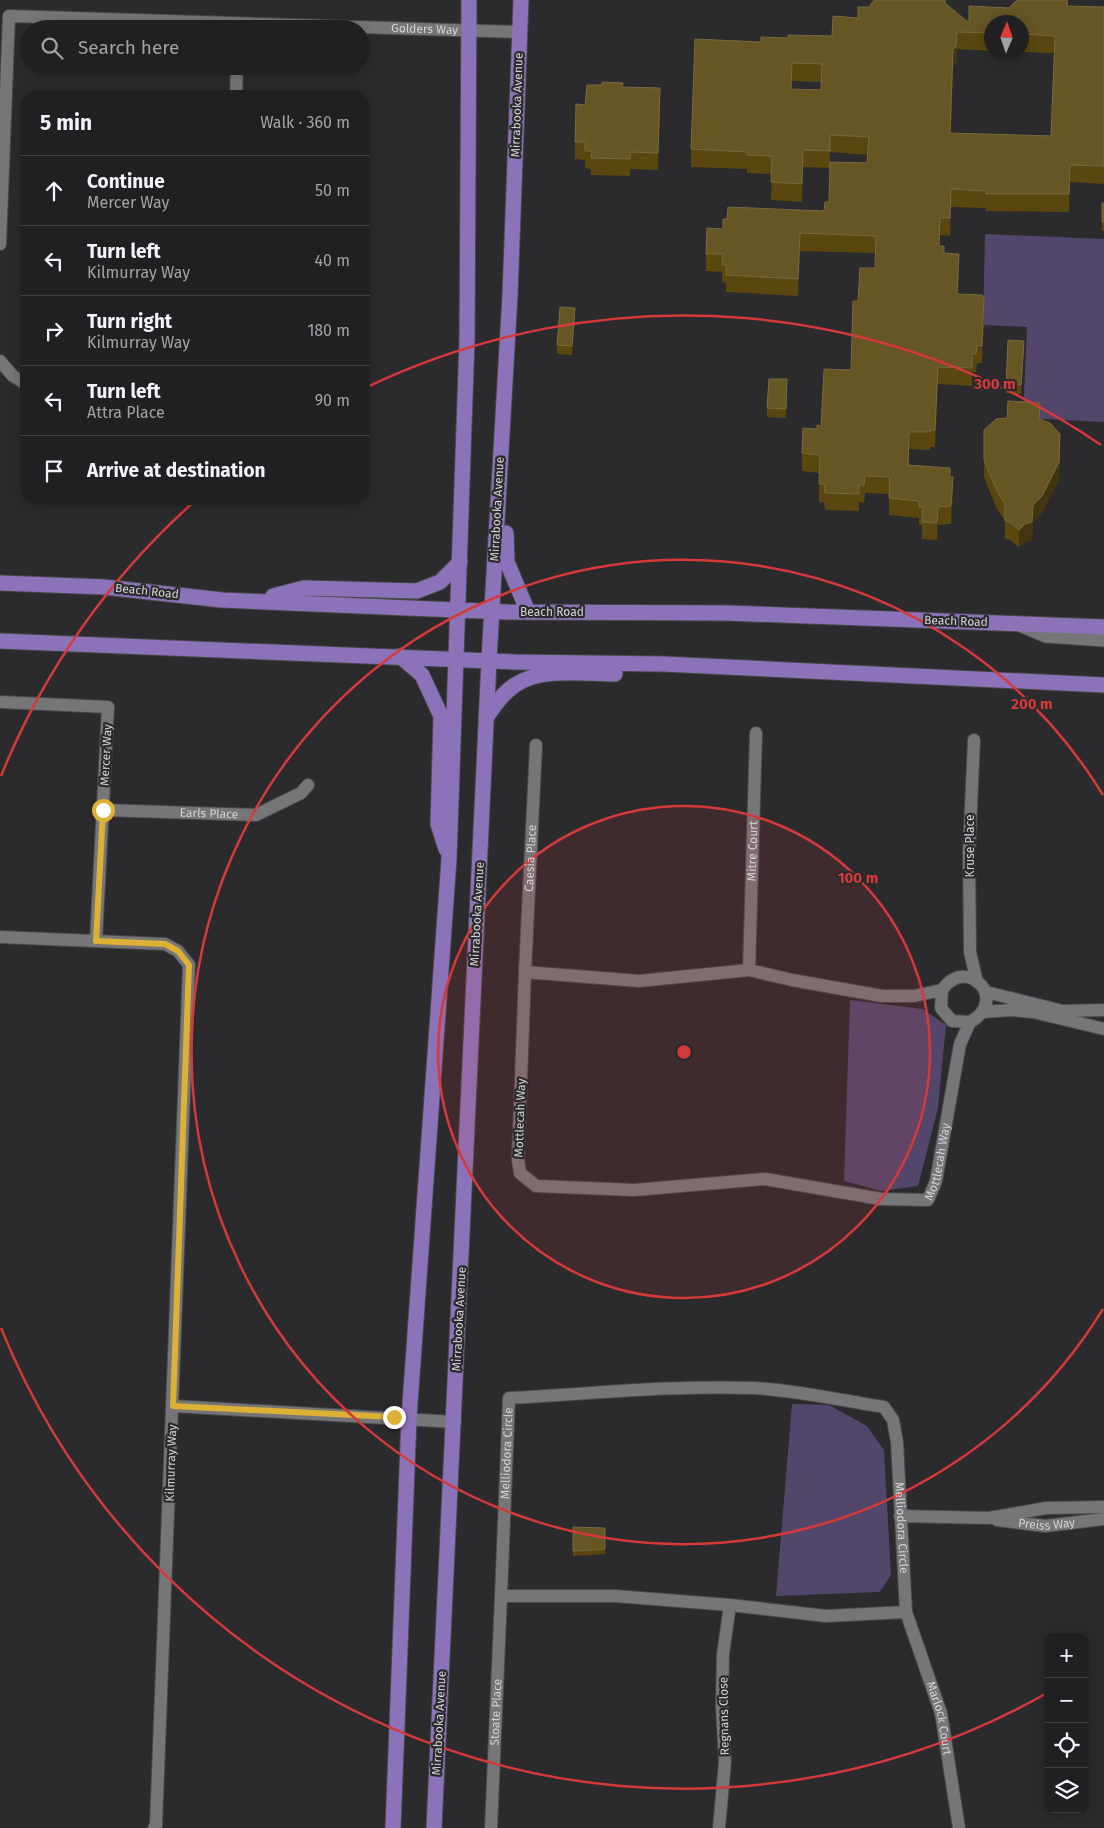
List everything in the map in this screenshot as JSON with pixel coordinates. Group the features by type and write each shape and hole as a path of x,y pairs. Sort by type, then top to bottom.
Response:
{"main road":[{"path":"393,1828 409,1418 450,860 467,340 469,0"},
{"name":"Mirrabooka Avenue","path":"434,1828 455,1422 486,718 506,354 521,0"},
{"path":"506,354 511,439 505,553 519,595 528,612"},
{"path":"259,600 304,588 417,591 440,582 460,562"},
{"name":"Beach Road","path":"0,583 104,587 222,600 259,600 459,610 727,613 1104,627"},
{"path":"0,641 489,660 663,664 1104,685"},
{"path":"400,656 422,675 441,716 438,824 450,860"},
{"path":"486,718 499,700 516,684 542,674 617,674 663,664"}],"street":[{"name":"Golders Way","path":"0,244 9,16 111,20"},
{"name":"Golders Way","path":"370,28 520,32"},
{"path":"236,90 237,75"},
{"path":"0,361 13,376 20,380"},
{"path":"1016,623 1046,635 1104,639"},
{"name":"Mercer Way","path":"0,702 108,707 96,941"},
{"name":"Mitre Court","path":"749,970 756,733"},
{"name":"Kruse Place","path":"974,740 969,842 970,952 977,982"},
{"name":"Caesia Place","path":"525,972 536,745"},
{"name":"Earls Place","path":"103,810 256,815 301,793 308,785"},
{"name":"Kilmurray Way","path":"0,937 165,944 178,951 189,965 173,1406 156,1825 154,1828"},
{"path":"955,978 970,952"},
{"name":"Mottlecah Way","path":"942,990 914,996 882,996 792,980 749,970 639,981 525,972 518,1160 520,1173 536,1186 634,1190 765,1179 881,1199 928,1200 936,1181 960,1044 970,1022 983,1012"},
{"path":"941,1008 942,990 947,982 965,976 977,982 986,992 1063,1011 1104,1010"},
{"path":"986,992 987,1002 983,1012 1011,1010 1032,1012 1104,1029"},
{"name":"Mottlecah Way","path":"914,996 941,1008 952,1021 960,1044"},
{"path":"952,1021 970,1022"},
{"name":"Melliodora Circle","path":"500,1596 509,1398 694,1388 753,1388 812,1395 884,1408 893,1420 897,1442 906,1612"},
{"path":"173,1406 455,1422"},
{"name":"Preiss Way","path":"989,1518 1046,1508 1104,1507"},
{"name":"Preiss Way","path":"900,1516 989,1518 1018,1524 1045,1526 1104,1519"},
{"path":"500,1596 615,1596 730,1605 826,1616 906,1612"},
{"name":"Stoate Place","path":"491,1828 500,1596"},
{"name":"Regnans Close","path":"719,1828 725,1762 722,1706 723,1654 730,1605"},
{"name":"Marlock Court","path":"906,1612 941,1713 959,1828"}],"shaded area":[{"path":"985,234 1104,239 1104,422 1023,418 1027,327 983,325"},
{"path":"850,1000 923,1009 946,1025 938,1108 918,1186 882,1191 844,1181"},
{"path":"792,1404 829,1405 867,1426 884,1450 891,1575 880,1592 776,1596"}],"building":[{"path":"874,0 945,0 945,3 969,23 969,6 1009,8 1017,0 1067,0 1067,6 1104,7 1104,166 1070,165 1069,194 986,194 986,191 951,189 950,218 940,218 939,246 944,246 944,253 959,254 957,294 982,295 984,297 982,346 977,345 976,354 972,354 972,368 938,367 935,430 930,430 930,432 909,432 908,465 950,468 950,477 953,477 951,506 938,507 937,523 922,522 923,507 919,507 919,501 889,498 890,477 865,476 864,485 859,485 859,494 825,493 824,484 819,484 820,455 802,453 803,428 817,429 817,425 821,426 824,369 851,370 853,301 858,301 860,268 875,268 876,236 800,233 798,279 726,275 726,265 722,265 723,254 706,254 707,228 723,229 723,219 727,219 728,207 824,211 825,202 829,202 830,162 867,163 869,137 830,135 830,151 803,150 802,184 771,182 772,156 747,155 747,152 691,149 695,39 761,42 761,37 788,38 788,35 832,36 833,16 858,18 858,7 869,7","holes":["984,15 1029,15 1029,34 1055,36 1051,136 950,133 953,49 956,47 957,32 984,33","792,63 822,64 821,90 791,89"]},
{"path":"602,82 623,83 622,87 660,88 658,153 630,152 630,159 591,158 592,151 585,151 585,142 575,142 576,104 585,105 587,85 602,85"},
{"path":"1102,203 1104,203 1104,222 1102,222"},
{"path":"560,307 575,308 572,346 557,345"},
{"path":"1008,340 1024,341 1021,385 1006,384"},
{"path":"769,379 787,379 786,409 767,408"},
{"path":"1008,401 1040,403 1039,419 1050,423 1060,434 1059,462 1042,496 1033,505 1032,522 1025,524 1019,530 1010,522 1005,521 1005,504 997,491 984,460 984,430 996,419 1007,418"},
{"path":"573,1527 605,1528 605,1549 573,1551"}],"route":[{"path":"103,810 96,941 165,944 178,951 189,965 173,1406 394,1417"}]}
